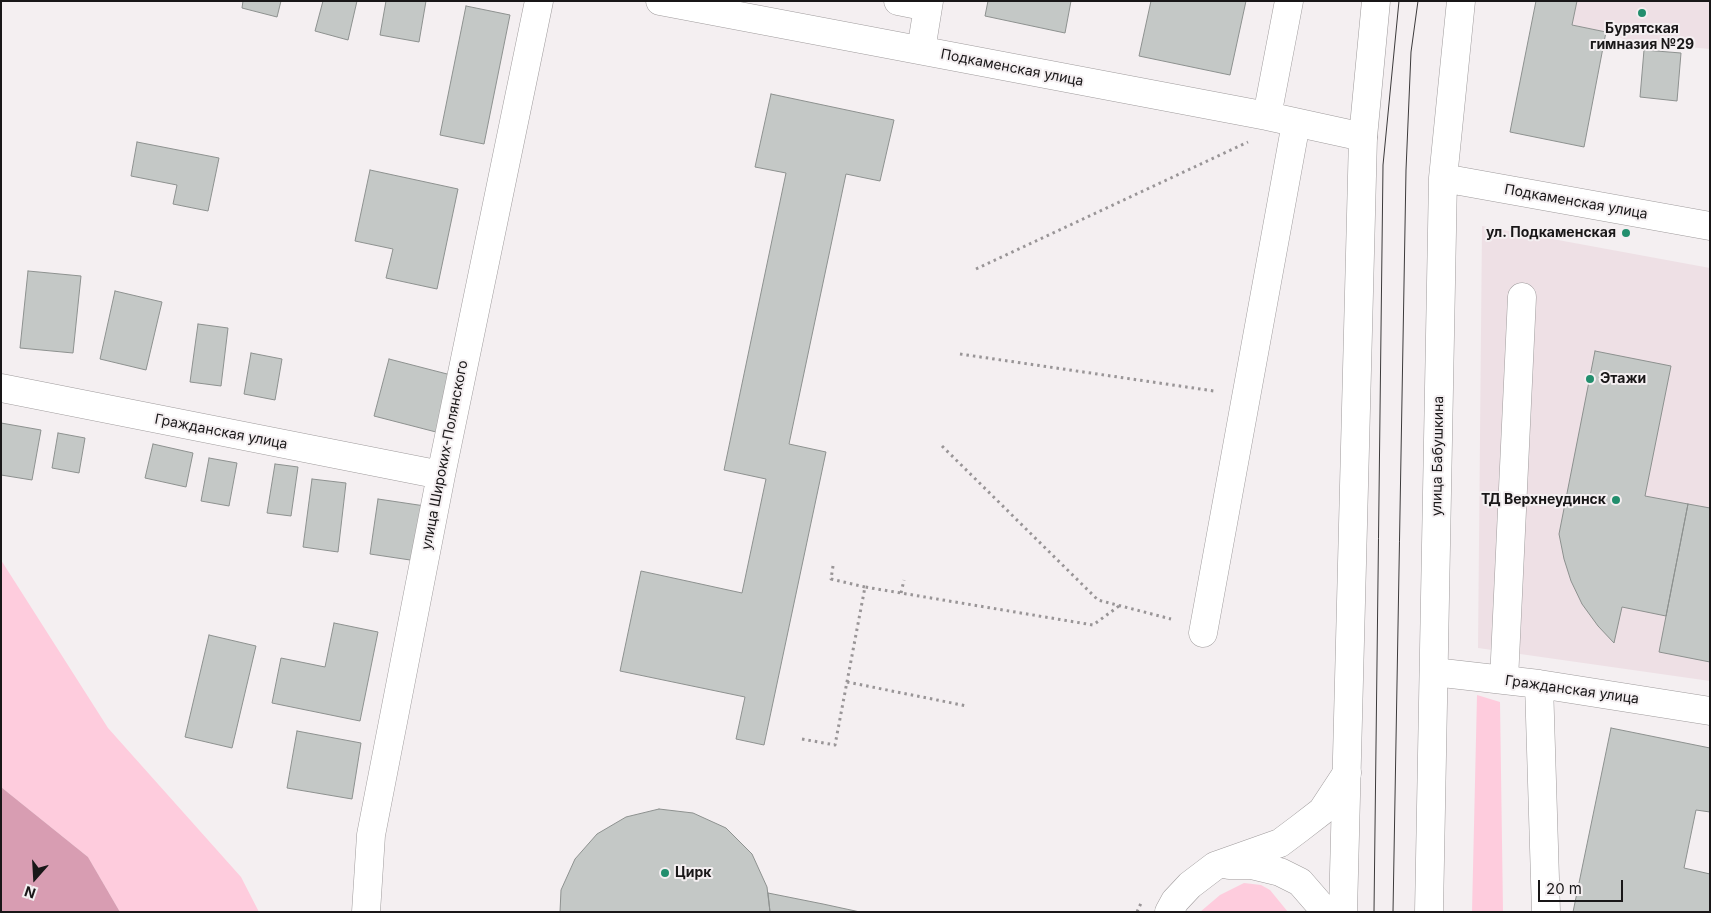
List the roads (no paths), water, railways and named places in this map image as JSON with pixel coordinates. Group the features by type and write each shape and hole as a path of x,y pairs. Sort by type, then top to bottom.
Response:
{"street":[{"name":"улица Широких-Полянского","path":"366,912 371,836 441,475 539,1"},
{"name":"Подкаменская улица","path":"660,1 748,9 921,50 1267,116 1363,137"},
{"path":"898,1 929,4 921,50"},
{"path":"1267,116 1288,1"},
{"path":"1343,912 1363,137 1376,1"},
{"name":"улица Бабушкина","path":"1429,912 1443,178 1461,1"},
{"path":"1203,633 1296,123"},
{"name":"Подкаменская улица","path":"1443,178 1710,226"},
{"path":"1504,680 1522,297"},
{"name":"Гражданская улица","path":"1,388 441,475"},
{"name":"Гражданская улица","path":"1434,672 1539,684 1710,711"},
{"path":"1539,684 1546,912"},
{"path":"1169,912 1175,901 1190,885 1215,866 1280,843 1322,811 1347,773"},
{"path":"1215,866 1251,864 1280,872 1300,882 1326,912"}],"tram line":[{"path":"1374,912 1383,165 1399,1"},
{"path":"1393,912 1406,170 1411,52 1418,1"}],"place":[{"name":"Бурятская гимназия №29","path":"1642,13"},
{"name":"ул. Подкаменская","path":"1626,233"},
{"name":"Этажи","path":"1590,379"},
{"name":"ТД Верхнеудинск","path":"1616,500"},
{"name":"Цирк","path":"665,873"}]}
